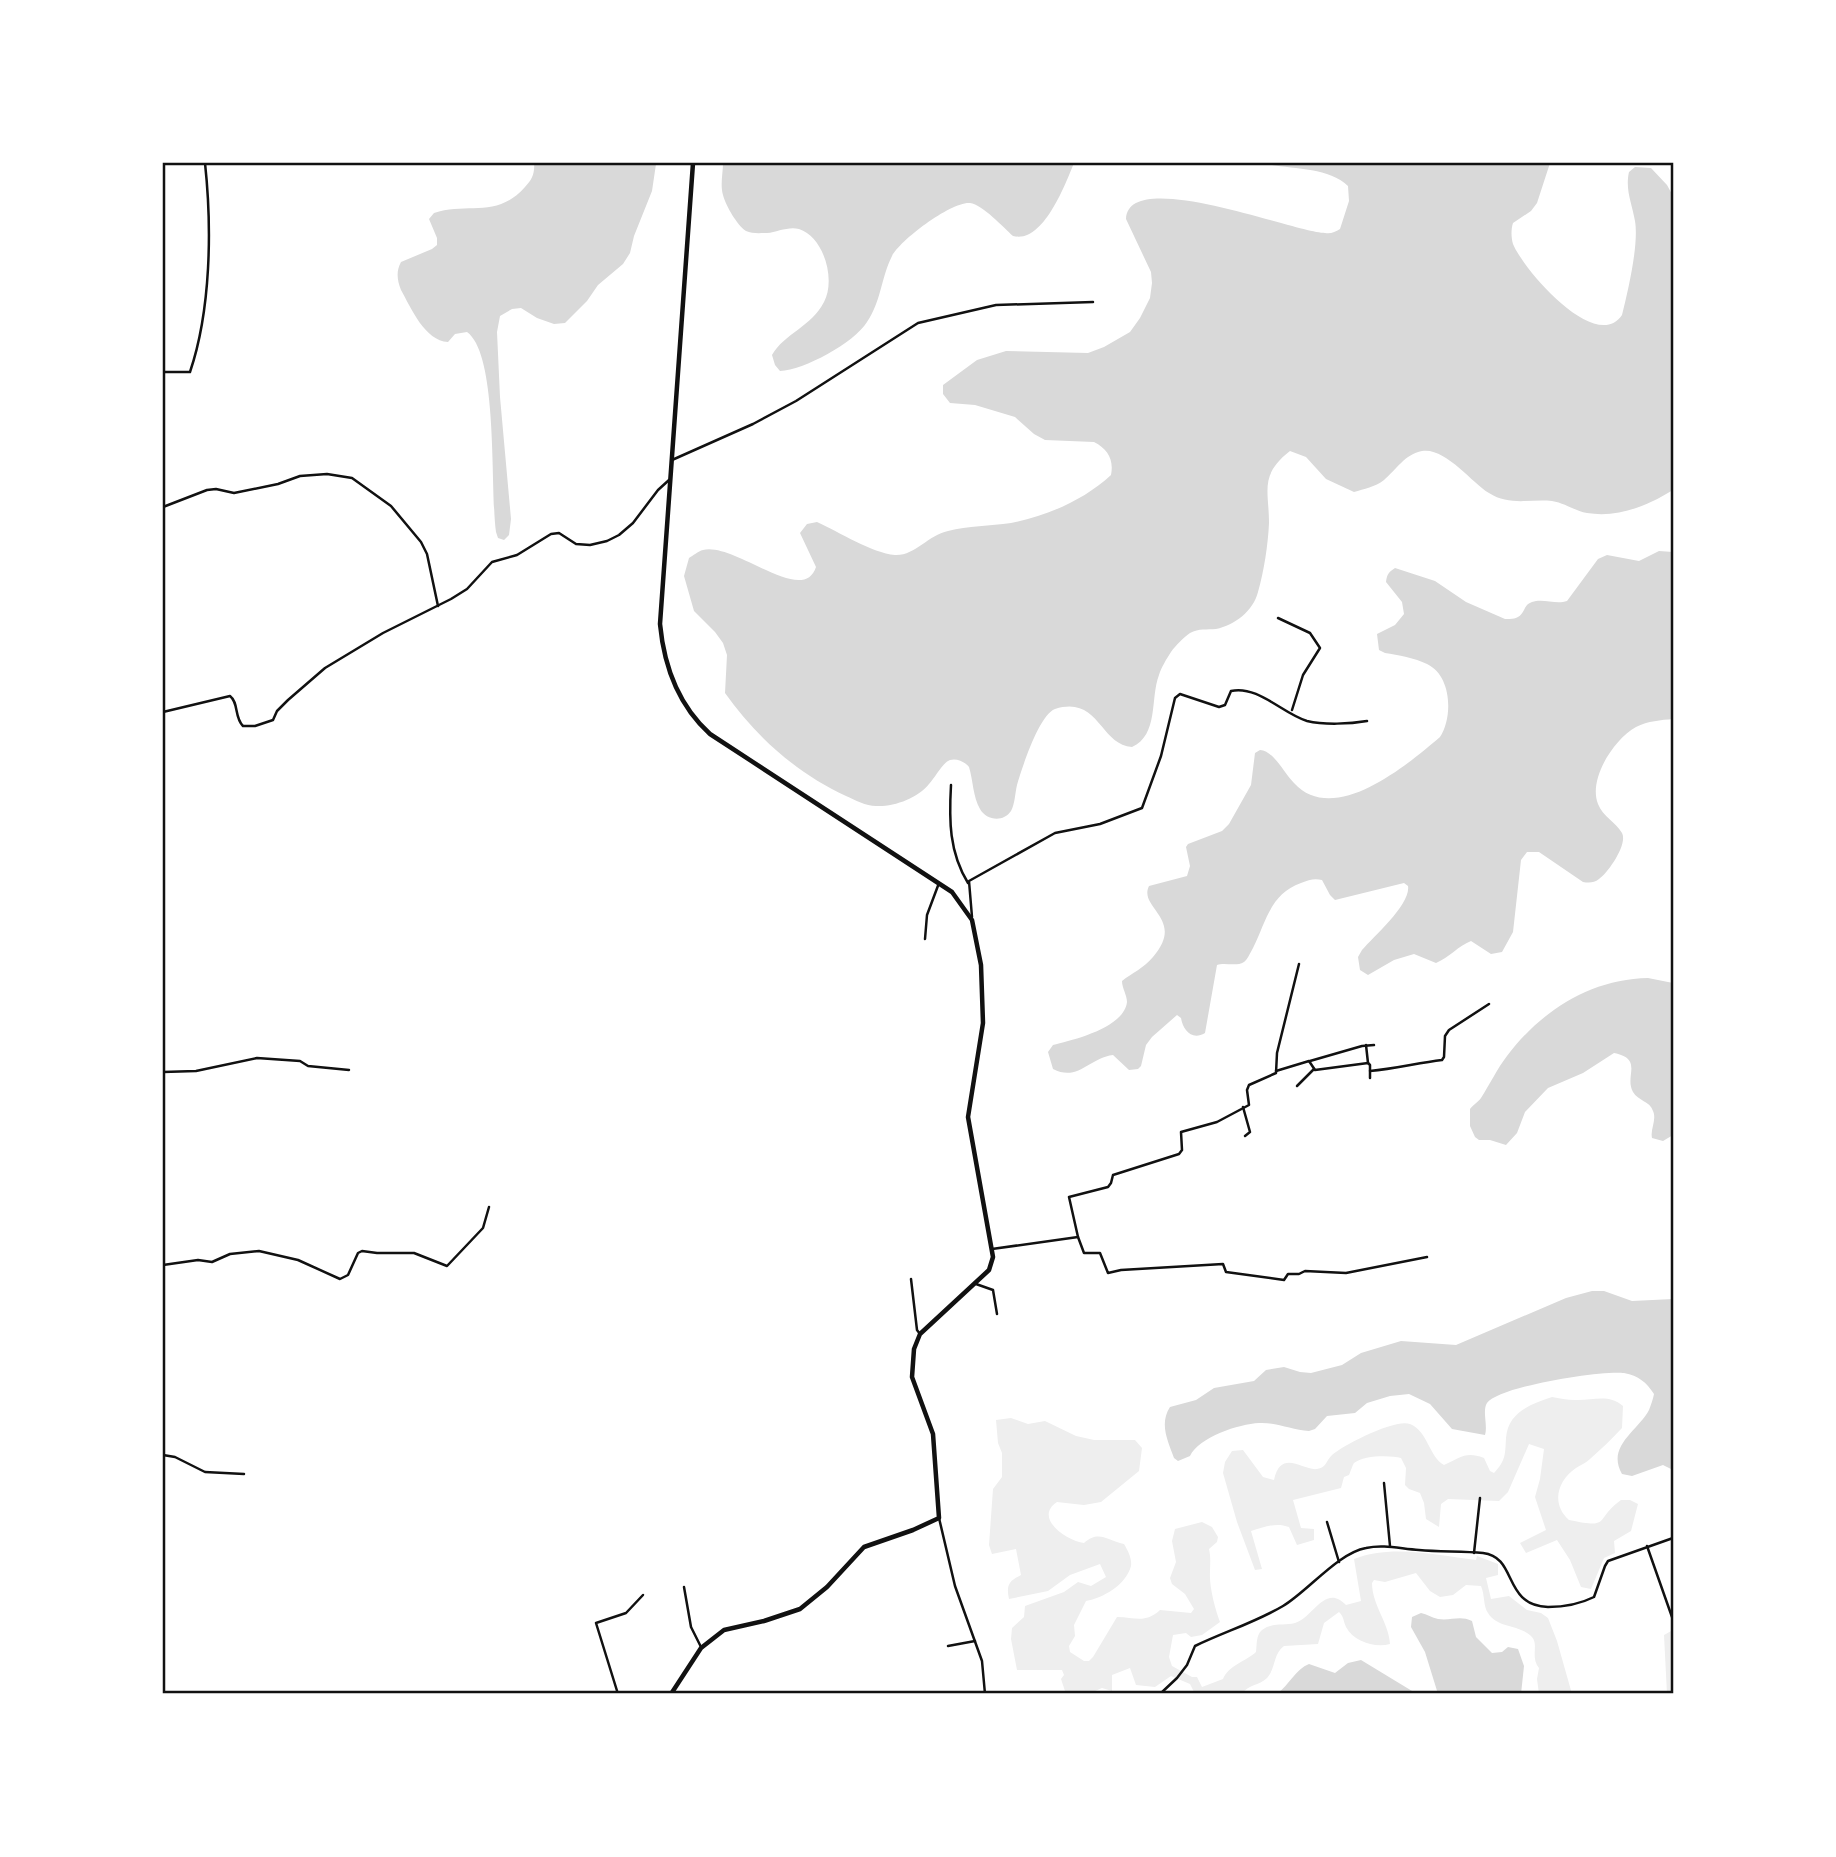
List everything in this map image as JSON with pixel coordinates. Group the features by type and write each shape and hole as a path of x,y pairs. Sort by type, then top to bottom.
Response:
{"main road":[{"path":"671,1694 701,1648 724,1630 800,1609 813,1600 864,1546 914,1530 939,1518 933,1434 911,1369 914,1349 920,1334 991,1267 992,1249 968,1121 983,1012 981,965 972,920 953,892 710,734 690,713 675,689 660,624 693,163"}],"street":[{"path":"163,372 190,372 199,337 206,302 209,234 205,163"},
{"path":"672,460 753,424 796,401 918,323 1001,305 1093,302"},
{"path":"163,507 207,490 234,493 278,484 300,476 327,474 352,478 391,506 421,542 427,554 438,606"},
{"path":"163,712 230,696 234,700 238,721 243,726 271,722 277,711 310,680 341,657 467,589 492,562 517,555 551,534 558,533 576,544 607,541 633,523 658,490 672,478"},
{"path":"1278,618 1311,633 1320,648 1303,676 1291,712"},
{"path":"968,883 1055,833 1100,824 1142,808 1161,756 1175,698 1180,694 1219,706 1225,705 1231,691 1240,690 1310,721 1367,721"},
{"path":"951,785 951,844 958,866 968,883 972,920"},
{"path":"925,939 928,915 939,883"},
{"path":"1299,964 1278,1047 1276,1071 1272,1076 1249,1085 1249,1104 1217,1122 1181,1132 1182,1150 1179,1154 1113,1175 1108,1187 1069,1197 1084,1253 1100,1253 1108,1273 1223,1264 1226,1272 1284,1280 1288,1274 1305,1271 1346,1273 1427,1257"},
{"path":"1370,1071 1442,1060 1444,1036 1448,1030 1489,1004"},
{"path":"1366,1045 1370,1077"},
{"path":"1276,1071 1374,1045"},
{"path":"163,1072 197,1072 257,1058 300,1061 308,1066 349,1070"},
{"path":"1310,1061 1314,1069"},
{"path":"1297,1086 1314,1069 1368,1063"},
{"path":"1244,1107 1250,1132 1245,1136"},
{"path":"163,1265 198,1260 212,1262 230,1254 259,1251 298,1260 340,1279 348,1275 362,1251 414,1253 447,1266 483,1228 489,1207"},
{"path":"992,1249 1078,1237"},
{"path":"911,1279 920,1334"},
{"path":"976,1284 993,1290 997,1314"},
{"path":"163,1455 175,1457 205,1472 244,1474"},
{"path":"1384,1483 1390,1546"},
{"path":"1474,1553 1480,1498"},
{"path":"939,1518 952,1578 982,1661 985,1694"},
{"path":"1327,1521 1339,1562"},
{"path":"1160,1694 1187,1665 1195,1646 1283,1606 1339,1562 1364,1548 1390,1546 1416,1550 1487,1553 1501,1561 1515,1588 1527,1602 1535,1606 1559,1607 1594,1597 1608,1561 1673,1538"},
{"path":"1647,1546 1672,1618"},
{"path":"684,1587 691,1627 701,1648"},
{"path":"618,1694 596,1623 626,1613 643,1595"},
{"path":"948,1646 975,1641"}],"shaded area":[{"path":"534,163 656,164 652,191 630,253 623,264 598,285 587,301 565,323 554,324 521,308 512,309 500,316 497,332 500,397 511,519 509,535 504,540 498,538 496,532 489,395 477,346 467,332 455,334 448,342 432,336 414,314 401,290 398,272 401,262 437,245 429,219 434,213 504,203 530,182"},
{"path":"723,163 1074,163 1051,211 1034,231 1024,236 1013,236 987,212 970,203 951,208 927,223 892,256 875,306 861,330 815,361 780,371 772,355 824,302 829,282 825,260 815,241 799,229 756,233 743,228 732,215 723,195"},
{"path":"1261,163 1550,163 1537,203 1531,211 1513,223 1513,244 1519,256 1545,288 1562,304 1595,324 1610,324 1622,315 1630,281 1636,231 1628,191 1629,172 1635,167 1651,168 1673,196 1673,490 1653,501 1621,512 1587,513 1552,501 1512,501 1497,497 1440,454 1422,451 1406,459 1381,482 1354,492 1326,479 1306,457 1290,451 1274,468 1268,484 1268,540 1256,599 1248,611 1236,621 1216,629 1193,631 1175,647 1156,684 1150,725 1141,741 1132,747 1121,744 1090,714 1081,709 1055,709 1043,721 1032,743 1019,777 1011,811 999,819 986,816 980,809 969,767 958,760 947,762 941,767 919,793 905,801 883,806 868,805 828,787 779,753 750,725 725,693 727,655 715,632 694,611 684,576 689,558 699,551 717,550 783,577 797,580 809,577 816,567 800,533 807,524 817,522 856,542 895,555 909,552 948,531 1025,520 1064,506 1089,492 1111,475 1111,460 1099,445 1094,442 1045,440 1015,417 975,405 950,403 943,394 943,385 977,360 1006,351 1088,353 1130,332 1150,298 1152,283 1151,272 1126,219 1134,204 1154,199 1182,200 1308,230 1329,233 1340,229 1349,201 1348,186 1319,172"},
{"path":"1659,551 1673,552 1673,719 1636,727 1619,741 1600,772 1596,794 1598,804 1622,833 1623,838 1616,858 1603,876 1593,882 1583,882 1539,852 1527,852 1521,860 1513,932 1502,952 1491,954 1471,941 1436,963 1414,954 1394,960 1368,975 1360,970 1358,957 1404,902 1408,886 1404,883 1335,900 1322,880 1307,881 1282,894 1270,910 1245,961 1217,965 1205,1033 1192,1035 1177,1015 1146,1045 1138,1069 1129,1070 1113,1055 1070,1073 1053,1069 1048,1052 1053,1045 1108,1026 1124,1011 1127,1002 1122,981 1153,957 1162,944 1165,933 1147,894 1149,886 1187,876 1190,866 1186,847 1188,844 1222,831 1229,824 1251,785 1255,753 1260,750 1270,754 1294,783 1310,795 1329,798 1349,795 1370,787 1409,762 1440,737 1448,708 1446,687 1441,678 1427,664 1379,650 1377,634 1395,625 1404,614 1402,602 1386,582 1391,571 1395,568 1435,581 1466,602 1505,619 1512,619 1520,615 1532,602 1567,601 1598,559 1607,555 1639,561"},
{"path":"1648,978 1673,983 1673,1135 1663,1141 1652,1138 1653,1111 1633,1092 1630,1080 1631,1064 1628,1059 1614,1053 1583,1073 1548,1088 1525,1112 1517,1133 1506,1145 1475,1137 1470,1126 1470,1109 1481,1098 1507,1056 1535,1025 1568,1001 1606,984"},
{"path":"1592,1291 1604,1291 1632,1301 1673,1299 1673,1470 1663,1465 1632,1476 1622,1474 1618,1464 1621,1447 1649,1410 1654,1394 1642,1380 1624,1373 1552,1380 1495,1397 1486,1406 1485,1435 1452,1429 1430,1404 1409,1394 1367,1403 1355,1413 1327,1416 1315,1429 1309,1431 1265,1423 1241,1426 1211,1437 1190,1456 1178,1461 1174,1458 1165,1426 1170,1407 1196,1400 1214,1388 1254,1381 1266,1370 1284,1367 1311,1373 1342,1365 1361,1353 1401,1341 1456,1345 1566,1298"},
{"path":"1552,1397 1572,1400 1606,1399 1623,1406 1622,1428 1564,1479 1559,1493 1558,1500 1563,1514 1569,1520 1583,1523 1601,1521 1621,1500 1638,1504 1631,1531 1614,1541 1615,1553 1604,1558 1591,1589 1581,1587 1570,1560 1557,1540 1526,1553 1520,1543 1546,1530 1535,1497 1544,1449 1529,1444 1508,1492 1499,1501 1448,1499 1441,1504 1439,1527 1426,1519 1420,1493 1405,1485 1406,1468 1401,1458 1377,1456 1358,1460 1349,1475 1344,1477 1341,1488 1293,1500 1301,1528 1314,1529 1314,1540 1297,1545 1289,1527 1279,1525 1251,1531 1262,1569 1255,1570 1223,1473 1225,1462 1232,1451 1243,1450 1263,1477 1274,1480 1282,1465 1293,1463 1311,1469 1320,1468 1332,1455 1347,1445 1403,1423 1416,1427 1421,1432 1435,1456 1444,1465 1472,1455 1484,1458 1490,1471 1494,1473 1504,1457 1508,1429 1516,1415 1529,1406"},
{"path":"1011,1418 1028,1424 1045,1421 1076,1436 1094,1440 1135,1440 1142,1448 1139,1471 1101,1502 1084,1505 1057,1502 1049,1515 1055,1528 1069,1538 1084,1543 1094,1537 1107,1538 1124,1544 1130,1557 1131,1566 1124,1579 1106,1594 1086,1601 1074,1625 1075,1636 1069,1646 1070,1652 1084,1661 1093,1657 1117,1617 1140,1619 1160,1610 1191,1613 1194,1609 1185,1594 1172,1584 1170,1578 1176,1562 1172,1541 1175,1529 1202,1522 1212,1527 1218,1537 1217,1542 1209,1549 1211,1591 1220,1622 1202,1635 1173,1635 1169,1657 1172,1666 1197,1677 1202,1687 1223,1679 1233,1667 1256,1652 1257,1640 1262,1630 1274,1625 1295,1623 1325,1600 1339,1599 1346,1605 1361,1601 1354,1559 1398,1551 1476,1560 1477,1556 1498,1564 1498,1575 1486,1578 1491,1599 1509,1596 1527,1610 1541,1613 1548,1618 1572,1694 1539,1694 1539,1668 1535,1660 1534,1640 1527,1633 1492,1618 1486,1610 1481,1586 1466,1585 1453,1595 1440,1597 1430,1591 1416,1573 1385,1582 1374,1580 1372,1583 1390,1644 1372,1644 1354,1637 1339,1612 1324,1623 1318,1644 1284,1646 1280,1649 1267,1678 1247,1688 1242,1694 1195,1694 1190,1684 1171,1676 1155,1687 1136,1685 1130,1668 1112,1675 1112,1691 1102,1688 1088,1694 1066,1694 1061,1679 1064,1675 1062,1670 1017,1670 1011,1639 1012,1628 1024,1617 1025,1606 1064,1592 1078,1582 1091,1586 1106,1577 1100,1564 1070,1575 1048,1591 1009,1599 1009,1584 1021,1575 1016,1549 992,1554 989,1545 993,1489 1002,1477 1002,1453 998,1443 996,1420"},
{"path":"1421,1613 1438,1619 1463,1618 1472,1621 1476,1637 1492,1653 1502,1652 1508,1647 1518,1649 1524,1666 1521,1694 1438,1694 1425,1652 1411,1627 1412,1617"},
{"path":"1673,1630 1673,1694 1667,1694 1664,1635"},
{"path":"1361,1660 1417,1694 1277,1694 1309,1664 1335,1673 1348,1663"}]}
